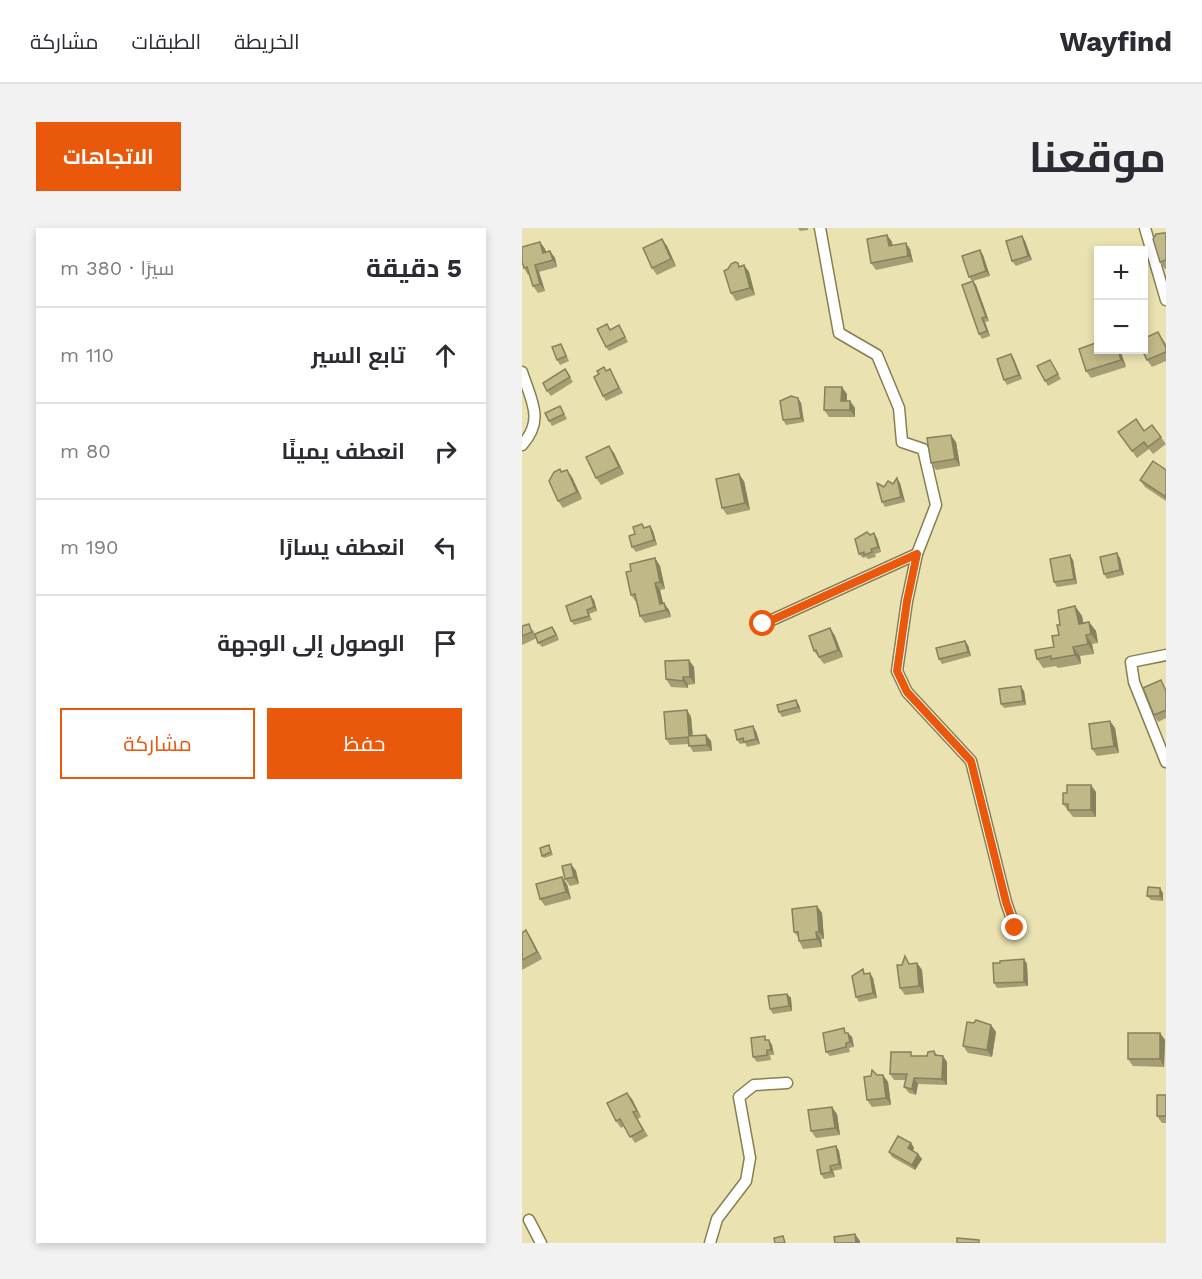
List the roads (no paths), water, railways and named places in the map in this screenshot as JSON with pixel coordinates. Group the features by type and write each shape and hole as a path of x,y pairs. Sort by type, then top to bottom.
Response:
{"street":[{"path":"820,228 839,333 877,355 899,408 902,442 923,449 936,505 917,554 907,601 897,671 907,692 971,761 1006,902 1015,928"},
{"path":"1145,228 1166,300"},
{"path":"522,372 536,416 532,434 522,445"},
{"path":"763,624 917,554"},
{"path":"1166,655 1131,662 1134,682 1166,762"},
{"path":"710,1243 717,1219 746,1181 750,1158 739,1097 754,1085 787,1083"},
{"path":"529,1220 541,1243"}]}
